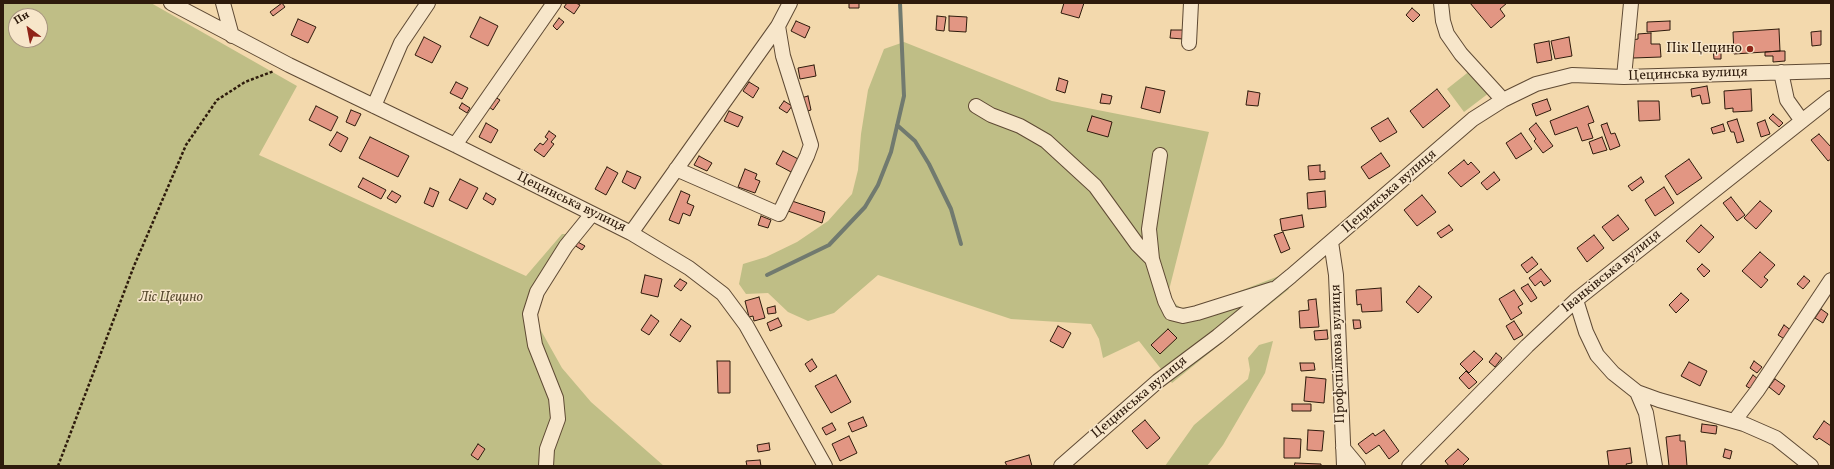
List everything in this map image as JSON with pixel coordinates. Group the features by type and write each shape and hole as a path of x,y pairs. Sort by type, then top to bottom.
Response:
{"street":[{"name":"Цецинська вулиця","path":"171,3 289,65 455,145 631,233 689,268 723,294 746,325 825,466"},
{"path":"223,3 232,36"},
{"path":"374,106 401,43 428,3"},
{"path":"455,145 554,3"},
{"path":"1189,43 1191,3"},
{"path":"1441,3 1443,21 1447,34 1461,54 1503,100"},
{"path":"1624,77 1631,3"},
{"path":"631,233 778,26 785,6"},
{"path":"676,169 779,214 811,145 783,56 778,26"},
{"name":"Цецинська вулиця","path":"1061,466 1158,381 1218,336 1277,288 1473,119 1503,100 1536,84 1572,75 1624,77 1831,71"},
{"path":"1781,72 1787,100 1802,121"},
{"name":"Іванківська вулиця","path":"1410,466 1527,346 1576,300 1831,98"},
{"path":"976,106 991,115 1020,126 1046,141 1095,186 1137,244 1152,259"},
{"path":"1160,155 1149,229 1152,259 1165,301 1171,313 1183,316 1197,313 1277,288"},
{"path":"546,466 547,449 558,419 557,405 556,398 535,345 530,314 537,292 566,246 592,214"},
{"name":"Профспілкова вулиця","path":"1331,242 1336,275 1344,466"},
{"path":"1734,420 1757,392 1831,280"},
{"path":"1576,300 1586,332 1597,355 1613,373 1637,392 1659,400 1734,420 1776,438 1811,466"},
{"path":"1637,392 1646,413 1655,466"},
{"path":"1343,448 1358,466"}],"path":[{"path":"58,466 134,266 186,145 217,100 246,82 289,65"}],"green space":[{"name":"Ліс Цецино","path":"3,3 151,3 297,86 259,155 526,276 562,234 573,234 530,311 562,368 591,402 664,466 3,466"},
{"path":"904,42 1052,101 1209,132 1168,294 1173,302 1181,308 1193,307 1279,276 1289,289 1172,383 1139,341 1103,358 1099,339 1091,324 1011,319 878,275 834,313 808,321 788,312 768,293 746,294 739,284 743,264 766,257 797,242 828,221 852,194 858,170 861,134 868,90 884,49"},
{"path":"1471,70 1489,93 1464,112 1447,89"},
{"path":"1273,341 1265,373 1223,445 1207,466 1165,466 1194,425 1248,379 1250,370 1248,358 1259,345"}],"building":[{"path":"282,3 285,7 273,16 270,12"},
{"path":"567,3 576,3 580,5 574,14 564,7"},
{"path":"849,3 859,3 859,8 849,8"},
{"path":"1064,3 1084,3 1079,18 1061,13"},
{"path":"1470,3 1507,3 1500,9 1505,16 1491,28"},
{"path":"1412,8 1420,15 1413,22 1406,15"},
{"path":"937,16 946,17 944,31 936,30"},
{"path":"949,16 967,17 966,32 949,31"},
{"path":"480,17 498,26 488,46 470,37"},
{"path":"559,18 564,22 557,30 553,26"},
{"path":"298,19 316,27 308,43 291,35"},
{"path":"796,21 810,27 805,38 791,31"},
{"path":"1670,21 1670,30 1647,32 1647,22"},
{"path":"1779,29 1780,51 1734,54 1733,32"},
{"path":"1171,30 1183,30 1183,39 1170,38"},
{"path":"1821,31 1821,45 1812,46 1811,32"},
{"path":"1651,33 1651,44 1660,44 1661,57 1633,58 1632,40 1638,39 1638,34"},
{"path":"424,37 441,46 432,63 415,55"},
{"path":"1569,37 1572,56 1555,59 1551,41"},
{"path":"1549,41 1552,60 1537,63 1534,44"},
{"path":"1721,48 1721,59 1714,59 1713,49"},
{"path":"1785,51 1785,61 1773,62 1773,56 1765,56 1765,52"},
{"path":"814,65 816,76 800,79 798,68"},
{"path":"1059,78 1068,81 1065,93 1056,90"},
{"path":"456,82 468,88 462,99 450,93"},
{"path":"749,82 759,88 753,98 743,91"},
{"path":"1707,86 1710,103 1702,104 1700,95 1692,97 1691,89"},
{"path":"1146,87 1165,91 1160,113 1141,108"},
{"path":"1437,89 1450,106 1423,128 1410,111"},
{"path":"1751,89 1752,111 1733,112 1733,108 1725,109 1724,91"},
{"path":"1248,91 1260,93 1258,106 1246,105"},
{"path":"1102,94 1112,96 1110,104 1100,103"},
{"path":"808,96 811,110 804,112 801,98"},
{"path":"495,97 500,100 493,110 488,106"},
{"path":"1547,99 1551,110 1536,116 1532,104"},
{"path":"784,101 792,106 787,113 779,108"},
{"path":"1638,101 1659,101 1660,120 1639,121"},
{"path":"462,103 470,108 467,113 459,108"},
{"path":"316,106 338,117 331,131 309,120"},
{"path":"1588,106 1594,122 1588,124 1593,138 1582,141 1577,127 1555,135 1550,121"},
{"path":"351,110 361,114 355,126 346,122"},
{"path":"729,111 743,117 738,127 724,121"},
{"path":"1773,114 1783,123 1779,127 1769,118"},
{"path":"1092,116 1112,122 1108,137 1087,131"},
{"path":"1388,118 1397,132 1380,142 1371,128"},
{"path":"1737,119 1744,141 1737,143 1734,132 1731,132 1727,122"},
{"path":"1765,120 1770,134 1761,137 1757,123"},
{"path":"486,123 498,130 491,143 479,137"},
{"path":"1536,123 1553,146 1543,153 1534,141 1536,139 1529,129"},
{"path":"1607,123 1611,134 1615,133 1620,146 1610,150 1601,125"},
{"path":"1723,124 1725,131 1713,134 1711,128"},
{"path":"549,131 556,136 551,142 554,144 544,157 534,150 540,143 543,145 548,139 545,137"},
{"path":"337,132 348,138 341,152 329,145"},
{"path":"1521,133 1532,149 1516,159 1506,143"},
{"path":"1819,134 1831,147 1831,159 1828,161 1811,140"},
{"path":"370,137 409,156 398,177 359,158"},
{"path":"1602,137 1607,150 1593,154 1589,142"},
{"path":"783,151 800,160 793,173 776,164"},
{"path":"1381,153 1390,166 1369,179 1361,167"},
{"path":"699,156 712,163 707,171 694,165"},
{"path":"1689,159 1702,178 1677,195 1665,176"},
{"path":"1464,160 1468,165 1471,162 1480,172 1461,187 1448,173"},
{"path":"1320,165 1320,172 1325,171 1325,179 1309,180 1308,166"},
{"path":"607,167 618,173 606,195 595,189"},
{"path":"745,169 757,174 755,179 760,181 755,193 738,187"},
{"path":"627,171 641,177 635,189 622,182"},
{"path":"1494,172 1500,180 1487,190 1481,183"},
{"path":"1641,177 1644,182 1632,191 1628,186"},
{"path":"363,178 386,190 381,199 358,187"},
{"path":"460,179 478,188 467,209 449,200"},
{"path":"1664,187 1674,203 1655,216 1645,200"},
{"path":"430,188 439,192 433,207 424,203"},
{"path":"392,191 401,196 396,203 387,198"},
{"path":"681,191 690,195 687,203 694,206 690,216 683,213 679,224 669,220"},
{"path":"1325,191 1326,207 1308,209 1307,193"},
{"path":"486,193 496,199 493,205 483,199"},
{"path":"1422,195 1436,212 1417,226 1404,210"},
{"path":"1731,197 1745,215 1737,221 1723,203"},
{"path":"792,201 825,212 822,223 788,211"},
{"path":"1760,201 1772,211 1756,229 1744,218"},
{"path":"1302,215 1304,227 1282,231 1280,219"},
{"path":"1618,215 1629,229 1613,241 1602,227"},
{"path":"761,216 771,220 768,228 758,225"},
{"path":"1449,225 1453,230 1441,238 1437,233"},
{"path":"1701,225 1714,237 1699,253 1686,241"},
{"path":"1283,232 1290,249 1281,253 1274,235"},
{"path":"1594,235 1604,248 1587,262 1577,248"},
{"path":"576,241 585,246 582,250 574,245"},
{"path":"1760,252 1775,265 1764,277 1768,280 1761,288 1742,271"},
{"path":"1532,257 1538,264 1527,273 1521,265"},
{"path":"1702,264 1710,271 1704,277 1697,269"},
{"path":"1541,269 1551,281 1544,286 1541,281 1535,286 1529,278"},
{"path":"645,275 662,279 658,297 641,293"},
{"path":"1804,276 1810,281 1803,289 1797,284"},
{"path":"680,279 687,283 681,291 674,286"},
{"path":"1528,284 1537,298 1531,302 1521,288"},
{"path":"1419,286 1432,297 1418,313 1406,302"},
{"path":"1381,288 1382,311 1362,312 1361,304 1357,305 1356,290"},
{"path":"1514,290 1523,304 1518,307 1522,313 1511,320 1499,299"},
{"path":"1681,293 1689,300 1676,313 1669,305"},
{"path":"759,297 765,318 754,321 753,316 749,317 745,301"},
{"path":"1316,299 1319,327 1300,328 1299,311 1309,310 1308,300"},
{"path":"775,306 776,313 768,314 767,308"},
{"path":"1821,309 1828,314 1823,323 1815,318"},
{"path":"651,315 659,321 649,335 641,330"},
{"path":"778,318 782,326 770,331 767,323"},
{"path":"681,319 691,326 680,342 670,335"},
{"path":"1353,320 1360,320 1361,328 1354,329"},
{"path":"1514,321 1523,335 1514,340 1506,326"},
{"path":"1784,325 1792,331 1786,340 1778,335"},
{"path":"1058,326 1071,333 1063,348 1050,341"},
{"path":"1168,329 1177,338 1160,354 1151,345"},
{"path":"1327,330 1328,339 1315,340 1314,331"},
{"path":"1474,351 1483,359 1469,373 1460,364"},
{"path":"1496,353 1502,358 1495,367 1489,362"},
{"path":"812,359 817,367 810,372 805,364"},
{"path":"717,361 730,361 730,393 718,393"},
{"path":"1754,361 1762,367 1757,373 1750,368"},
{"path":"1689,362 1707,371 1700,386 1681,376"},
{"path":"1300,363 1314,363 1315,370 1301,371"},
{"path":"1466,371 1477,382 1469,389 1459,378"},
{"path":"836,375 851,402 831,413 815,386"},
{"path":"1753,375 1758,379 1751,389 1746,386"},
{"path":"1306,377 1326,379 1324,403 1304,401"},
{"path":"1775,379 1785,386 1779,395 1769,387"},
{"path":"1292,404 1311,404 1311,411 1292,411"},
{"path":"863,417 867,426 852,432 848,423"},
{"path":"1145,420 1160,438 1147,449 1132,431"},
{"path":"1824,421 1831,426 1831,446 1819,438 1817,440 1813,437"},
{"path":"832,423 836,430 826,435 822,428"},
{"path":"1702,424 1717,426 1716,434 1701,432"},
{"path":"1308,430 1324,431 1322,451 1307,450"},
{"path":"1384,430 1399,451 1389,459 1379,445 1366,454 1358,444 1373,433 1375,436"},
{"path":"1680,435 1680,441 1685,441 1687,466 1669,466 1666,437"},
{"path":"849,436 857,453 840,461 832,444"},
{"path":"1284,438 1301,439 1300,458 1284,458"},
{"path":"769,443 770,450 758,452 757,445"},
{"path":"478,444 485,449 478,460 471,455"},
{"path":"1630,448 1632,463 1626,464 1627,466 1609,466 1607,451"},
{"path":"1458,449 1469,459 1462,466 1449,466 1445,461"},
{"path":"1725,449 1732,451 1730,459 1723,457"},
{"path":"1029,455 1032,466 1007,466 1005,462"},
{"path":"760,460 761,466 747,466 746,461"},
{"path":"1295,463 1321,464 1321,466 1294,466"}],"waterway":[{"path":"767,275 829,245 865,207 878,185 891,152 904,96 900,3"},
{"path":"897,125 915,141 929,164 951,209 961,244"}],"place":[{"name":"Пік Цецино","path":"1750,49"}]}
